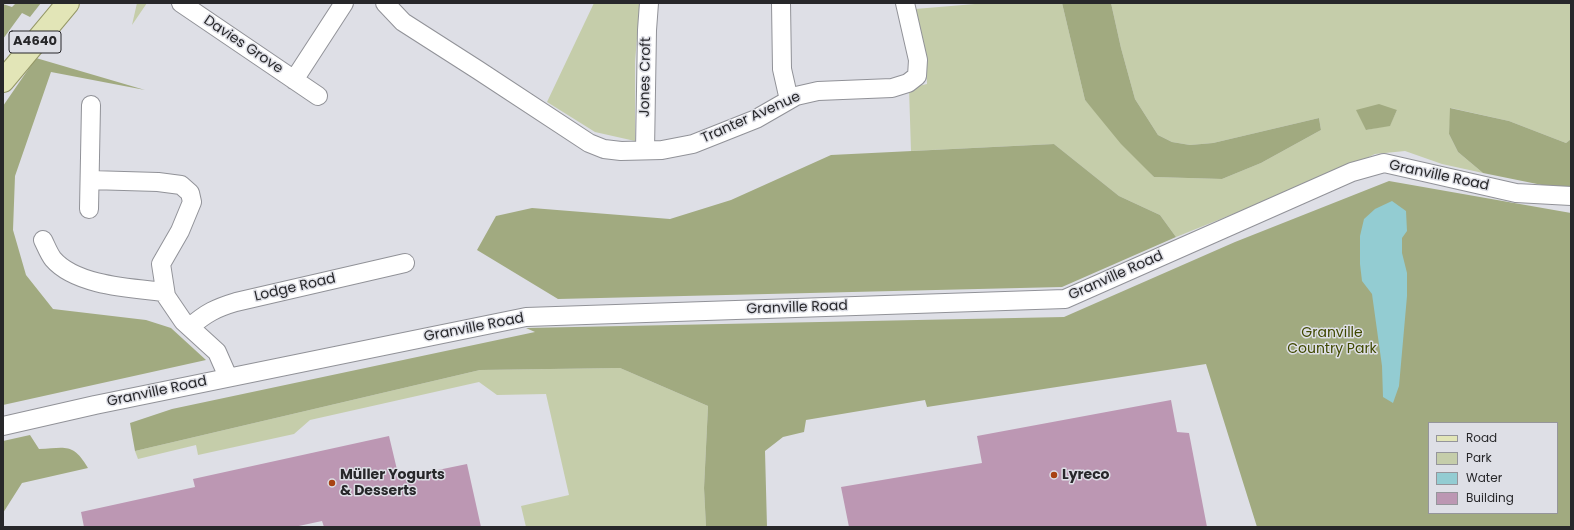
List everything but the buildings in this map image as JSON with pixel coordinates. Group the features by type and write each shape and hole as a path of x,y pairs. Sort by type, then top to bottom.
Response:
{"main road":[{"name":"A4640","path":"3,81 68,3"}],"street":[{"name":"Davies Grove","path":"294,80 344,3"},
{"name":"Tranter Avenue","path":"385,3 403,22 589,143 604,149 621,151 662,150 693,144 756,119 796,96 818,91 892,88 908,82 917,76 918,60 906,3"},
{"name":"Jones Croft","path":"645,150 647,30 649,3"},
{"path":"781,3 782,69 789,100"},
{"name":"Davies Grove","path":"190,5 318,96"},
{"path":"89,209 91,105"},
{"name":"Granville Road","path":"3,426 228,377 526,317 1065,299 1352,172 1384,164 1516,193 1571,196"},
{"path":"90,180 158,182 181,185 190,193 192,202 180,231 161,264 165,292 166,296 183,321 217,352 228,377"},
{"path":"43,240 53,258 62,267 74,274 96,281 165,292"},
{"name":"Lodge Road","path":"190,327 202,317 217,308 230,304 406,263"}],"green space":[{"path":"16,3 41,3 30,17 22,13 3,39 3,4 12,7"},
{"path":"137,3 147,3 132,25"},
{"path":"594,3 640,3 635,62 635,141 595,132 547,102"},
{"path":"987,3 1062,3 1085,100 1154,177 1222,179 1261,163 1321,130 1319,118 1213,143 1190,145 1172,142 1158,135 1135,99 1121,48 1111,3 1571,3 1571,139 1566,143 1509,121 1451,108 1449,134 1458,152 1483,173 1442,164 1405,151 1375,154 1340,171 1176,237 1160,215 1119,196 1054,144 911,151 909,88 927,84 926,62 915,9","holes":["1397,110 1390,125 1366,130"]},
{"path":"1062,3 1111,3 1121,48 1135,99 1158,135 1172,142 1190,145 1213,143 1319,118 1321,130 1261,163 1222,179 1154,177 1121,144 1085,100"},
{"path":"36,58 145,90 51,72 15,176 13,230 26,275 53,309 146,320 171,328 206,360 3,405 3,106"},
{"path":"1379,104 1397,110 1390,126 1366,130 1356,110"},
{"path":"1450,108 1509,121 1566,143 1571,139 1571,188 1547,186 1483,173 1458,152 1449,134"},
{"path":"1054,144 1119,196 1160,215 1176,237 1062,287 558,299 477,250 496,216 532,208 670,219 731,200 831,155"},
{"name":"Granville Country Park","path":"1389,181 1571,213 1571,527 1257,527 1206,364 927,407 925,400 806,420 804,432 783,437 765,451 767,527 706,527 704,488 708,406 620,368 480,370 135,451 130,423 172,409 535,332 526,328 1064,317 1235,242"},
{"path":"620,368 708,406 704,488 706,527 526,527 521,506 569,495 546,394 497,395 479,382 310,420 294,434 198,455 196,445 138,459 135,451 480,370"},
{"path":"30,435 39,449 68,448 73,450 83,460 88,468 22,483 3,513 3,441"}],"water":[{"path":"1392,201 1406,211 1407,231 1402,238 1402,253 1407,273 1407,296 1399,386 1393,403 1383,397 1382,366 1372,294 1362,281 1360,264 1360,236 1364,219 1375,209"}],"place":[{"name":"Lyreco","path":"1054,475"},
{"name":"Müller Yogurts & Desserts","path":"332,483"}]}
